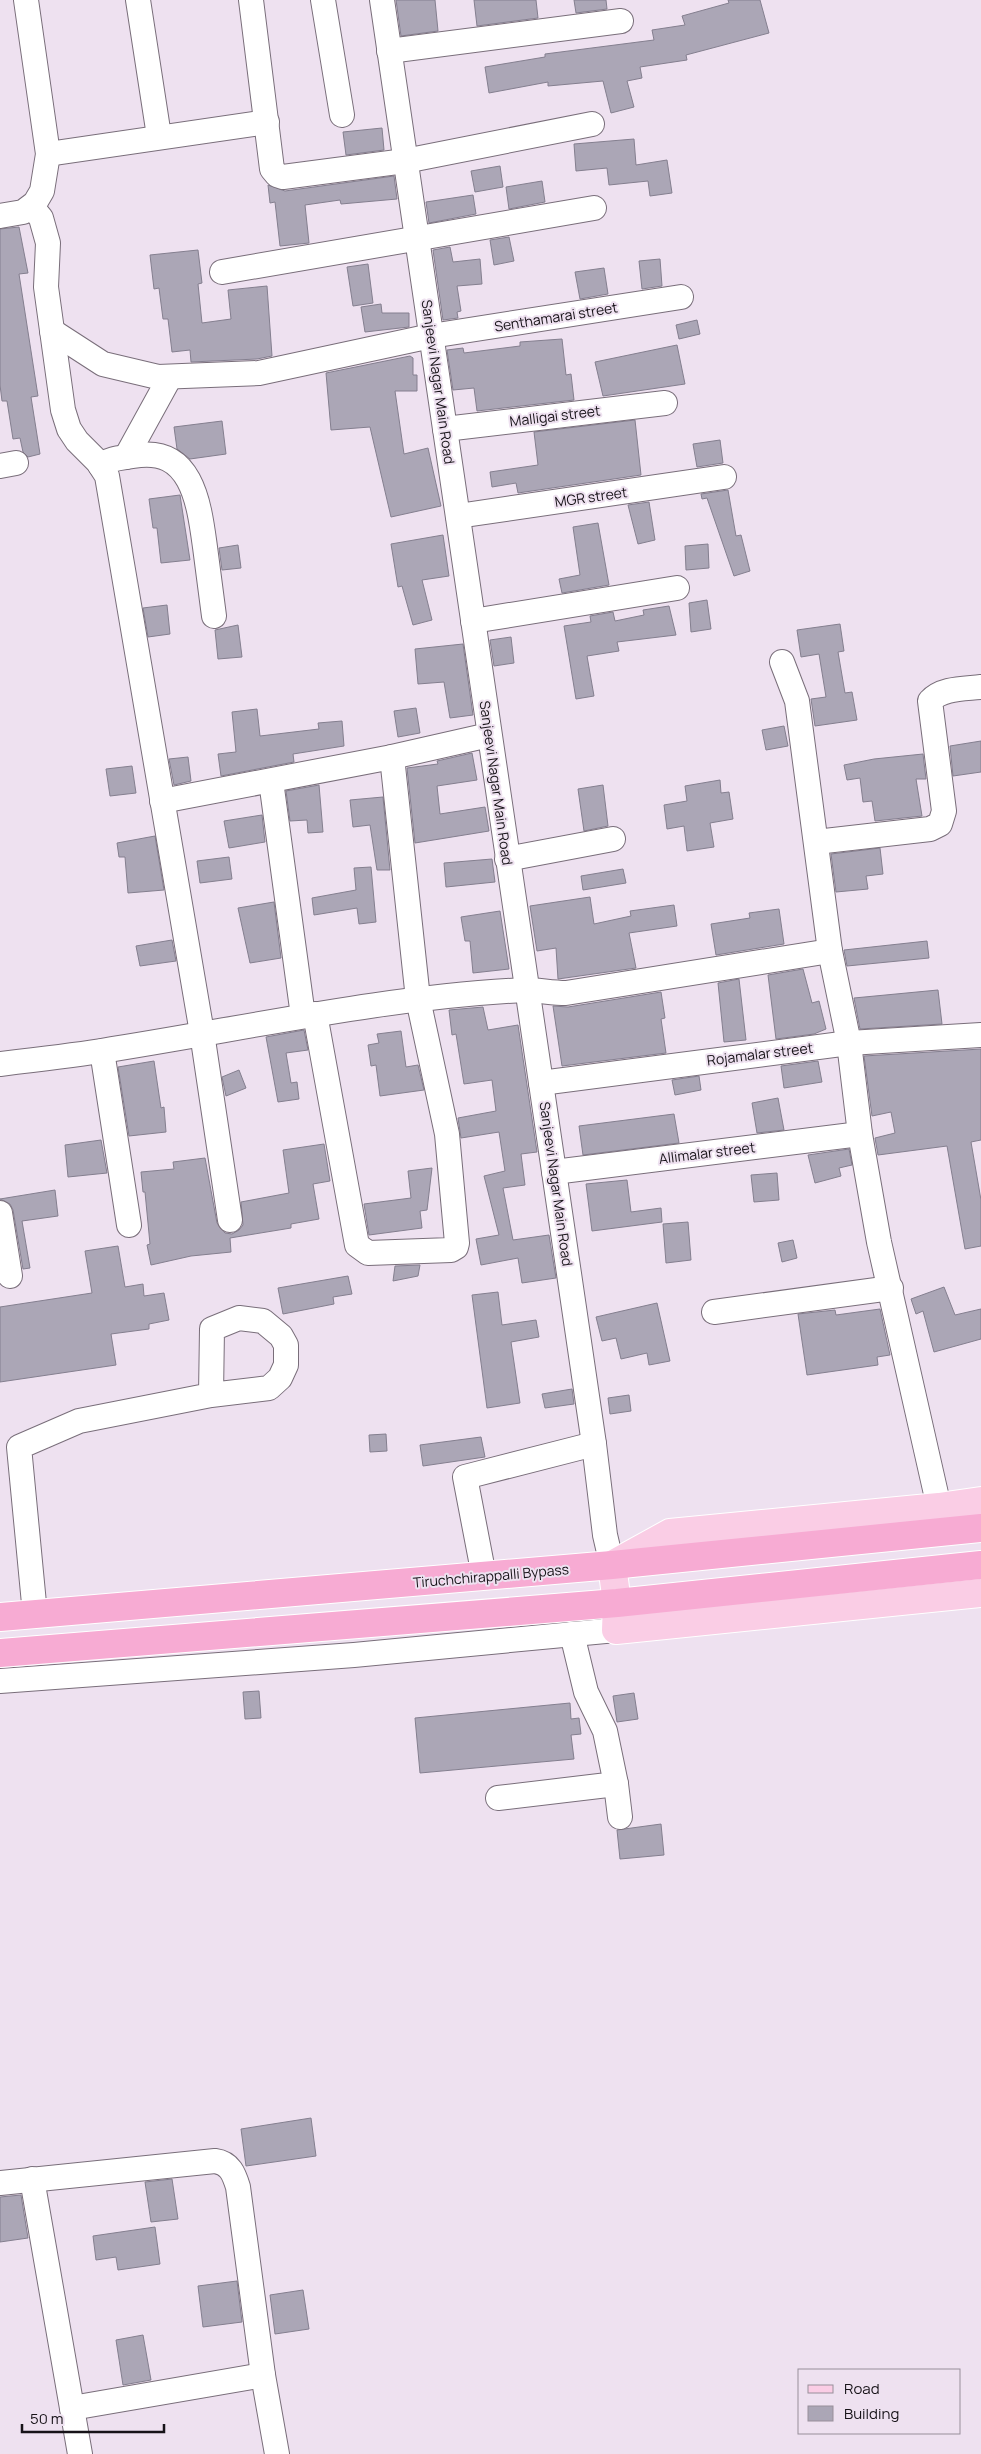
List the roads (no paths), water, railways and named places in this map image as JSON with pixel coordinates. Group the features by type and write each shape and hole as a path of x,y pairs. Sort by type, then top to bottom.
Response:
{"highway":[{"name":"Tiruchchirappalli Bypass","path":"0,1617 274,1596 612,1565 981,1528"},
{"path":"0,1654 617,1616 981,1565"}],"main road":[{"path":"981,1501 939,1507 670,1533 612,1565 617,1616 981,1593"}],"street":[{"path":"0,216 23,212 32,207 42,191 48,154 26,0"},
{"path":"138,0 159,136"},
{"path":"251,0 272,169 279,176 406,161 592,124"},
{"path":"323,0 342,115"},
{"name":"Sanjeevi Nagar Main Road","path":"382,0 594,1444 605,1535 612,1565"},
{"path":"389,51 620,21"},
{"path":"48,154 159,136 267,122"},
{"path":"32,207 41,218 48,243 46,287 62,410 69,430 100,465 107,476 202,1033 230,1220"},
{"path":"222,272 594,208"},
{"name":"Senthamarai street","path":"52,331 103,364 158,377 259,373 431,336 681,297"},
{"path":"126,457 170,377"},
{"name":"Malligai street","path":"445,428 665,403"},
{"path":"100,465 108,460 149,453 167,458 181,469 199,502 214,616"},
{"name":"MGR street","path":"458,516 724,477"},
{"path":"473,621 677,588"},
{"path":"782,662 797,701 830,951 849,1043 860,1134 879,1242 891,1288 939,1507"},
{"path":"816,842 930,830 940,824 944,811 930,701 936,694 943,692 981,687"},
{"path":"162,800 392,757 489,735"},
{"path":"271,781 309,1015 357,1245 368,1253 451,1250 456,1247 457,1242 452,1165 418,999 392,757"},
{"path":"507,858 613,839"},
{"path":"0,1064 102,1051 309,1015 418,999 528,990 547,994 566,993 830,951"},
{"name":"Rojamalar street","path":"541,1083 849,1043 981,1035"},
{"path":"102,1051 129,1225"},
{"name":"Allimalar street","path":"554,1172 860,1134"},
{"path":"0,1213 10,1276"},
{"path":"714,1312 891,1288"},
{"path":"35,1614 20,1447 79,1421 211,1395"},
{"path":"484,1576 465,1477 594,1444"},
{"path":"0,1681 354,1654 572,1634 617,1616"},
{"path":"572,1634 586,1692 605,1731 616,1784 620,1817"},
{"path":"498,1798 616,1784"},
{"path":"0,2182 215,2161 227,2165 234,2173 238,2187 263,2375 277,2454"},
{"path":"32,2179 80,2454"},
{"path":"72,2408 263,2375"}]}
